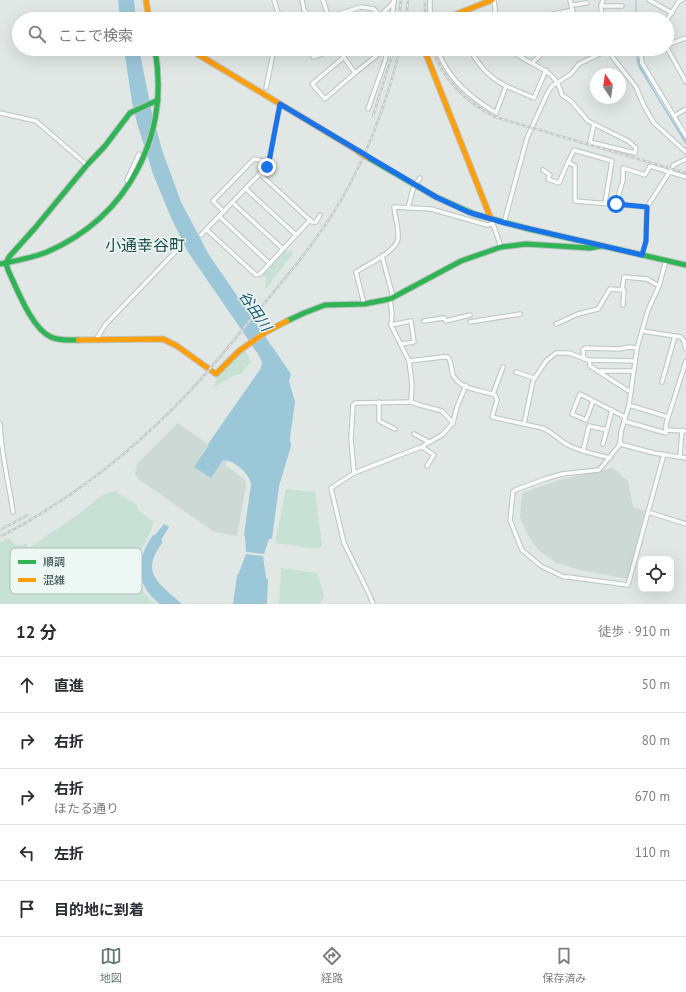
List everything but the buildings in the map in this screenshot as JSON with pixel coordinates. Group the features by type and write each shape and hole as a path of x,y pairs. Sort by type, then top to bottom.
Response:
{"street":[{"path":"146,0 148,12"},
{"path":"274,0 278,12"},
{"path":"302,0 306,12"},
{"path":"323,0 327,12"},
{"path":"430,0 430,12"},
{"path":"462,12 493,0 495,12"},
{"path":"562,12 572,10 570,0"},
{"path":"602,12 603,0"},
{"path":"649,0 670,12"},
{"path":"673,12 679,1 682,0"},
{"path":"383,12 394,1"},
{"path":"393,12 394,1"},
{"path":"572,5 587,3"},
{"path":"602,6 622,6"},
{"path":"346,12 361,7 374,9 376,12"},
{"path":"674,42 686,38"},
{"path":"3,264 35,256 57,248 73,239 105,214 130,184 148,148 157,115 158,81 156,56"},
{"path":"201,56 436,197 468,212 492,221 686,265"},
{"path":"266,88 273,56"},
{"path":"355,72 344,57 312,84 325,99 355,72 377,56"},
{"path":"368,109 385,56"},
{"path":"427,56 501,247"},
{"path":"440,56 448,71 464,90 496,113 506,86"},
{"path":"473,56 484,70 497,81 534,98 546,70"},
{"path":"519,56 550,73 561,87 562,95 571,101 588,121 594,124 628,141 636,148 635,153 590,142 594,124"},
{"path":"532,63 540,56"},
{"path":"504,223 527,138 547,94 557,83 571,74 576,66 595,56"},
{"path":"612,56 636,87 646,111 654,123 686,152"},
{"path":"641,56 642,63 686,136"},
{"path":"671,56 686,82"},
{"path":"3,264 105,146 133,110 158,100"},
{"path":"201,235 267,167 280,104"},
{"path":"674,116 686,109"},
{"path":"0,113 36,121 87,165"},
{"path":"543,170 550,175 548,179 559,183 574,150 612,161 605,203"},
{"path":"130,184 127,180 139,154"},
{"path":"224,212 213,201 254,159 269,162"},
{"path":"642,255 646,241 647,207 675,164 686,159"},
{"path":"568,162 576,166 575,201 647,207"},
{"path":"616,204 622,180 622,168 645,174 650,166 686,177"},
{"path":"260,174 312,222 316,222 320,215"},
{"path":"417,182 420,178"},
{"path":"246,189 296,235"},
{"path":"408,208 413,190"},
{"path":"233,203 283,249"},
{"path":"364,304 356,272 382,256 395,245 398,239 394,207 431,209 487,225 492,221"},
{"path":"220,217 270,264"},
{"path":"207,230 256,275 260,274 270,264 310,220"},
{"path":"3,264 32,319 42,332 56,339 163,339 181,348 216,374 239,351 266,332 304,313 325,305 364,304 392,298 461,261 501,247 526,244 590,248 602,246"},
{"path":"96,340 105,325 178,249"},
{"path":"382,256 392,298 391,325 394,334 401,344 409,362 412,384 411,402"},
{"path":"664,454 628,585 564,577 541,566 522,550 510,520 514,491 544,479 562,474 599,470 620,444 621,432 629,405 637,348 648,310 659,286 666,260"},
{"path":"623,306 624,290 622,290 624,277 647,278 659,286"},
{"path":"556,324 578,314 598,309 610,289 622,290"},
{"path":"470,322 520,314"},
{"path":"424,321 444,318 446,320 470,315"},
{"path":"391,325 411,321 414,342 401,344"},
{"path":"642,330 675,336 683,339 686,349"},
{"path":"662,382 675,336"},
{"path":"584,359 583,350 585,348 637,348"},
{"path":"524,424 534,378 546,361 556,353 569,353 589,360 635,360"},
{"path":"409,362 443,357 448,358 456,379 466,386 494,394"},
{"path":"589,360 589,365 597,371 631,391"},
{"path":"666,430 668,417 686,361"},
{"path":"503,367 494,394 497,400 492,417 550,431 566,444 582,451 610,458"},
{"path":"597,371 634,371"},
{"path":"516,372 534,378"},
{"path":"373,604 344,543 331,488 354,473 422,447 428,442 442,435 453,423 457,407 466,386"},
{"path":"593,401 586,420 572,414 580,394 612,410 625,419 661,432 666,432 666,430 684,430 680,457"},
{"path":"379,402 379,421 395,429"},
{"path":"354,473 351,439 353,405 355,403 411,402 442,411 453,423"},
{"path":"629,405 668,417"},
{"path":"603,444 612,410"},
{"path":"0,424 13,512"},
{"path":"582,451 589,426 607,430"},
{"path":"414,434 428,442"},
{"path":"620,444 654,453 686,458"},
{"path":"422,447 434,455 427,466"},
{"path":"648,512 686,524"}],"shaded area":[{"path":"178,423 228,459 225,465 245,480 246,485 237,536 213,531 138,479 135,474 137,464"},
{"path":"613,468 628,481 633,507 645,511 628,579 580,570 557,563 539,551 529,537 520,518 522,493 562,479"}],"green space":[{"path":"286,249 288,252 291,250 293,253 265,290 266,277 260,276"},
{"path":"244,349 251,362 241,374 233,376 213,388 218,375"},
{"path":"286,489 315,492 322,545 319,549 275,543"},
{"path":"115,491 138,506 137,509 154,522 150,534 142,548 29,548 76,516 99,498 109,492"},
{"path":"9,538 16,545 26,544 29,548 10,548 10,594 142,594 142,588 145,594 155,604 0,604 0,542"},
{"path":"281,568 317,573 324,595 320,604 279,604"}],"water":[{"path":"118,0 134,0 135,12 119,12"},
{"path":"125,56 140,56 152,113 162,150 181,202 209,255 291,374 289,381 295,402 290,438 291,446 279,486 272,539 269,539 264,554 246,552 244,535 251,484 245,472 232,462 223,460 211,478 194,467 209,445 208,444 261,368 262,362 188,252 172,220 153,174 132,102"},
{"path":"639,58 648,79 686,141 686,145 639,68 636,59"},
{"path":"164,524 169,527 161,540 163,542 156,553 152,570 155,577 166,590 182,604 160,604 146,588 142,580 143,553 153,535 155,535"},
{"path":"246,554 263,556 266,578 268,579 267,604 233,604 237,575"}],"waterway":[{"path":"636,0 636,12"}],"railway":[{"path":"400,12 401,0"},
{"path":"407,12 408,0"},
{"path":"425,0 425,12"},
{"path":"373,116 392,56"},
{"path":"0,537 52,507 77,490 124,454 147,434 169,413 216,362 280,285 302,258 332,215 351,182 376,127 398,56"},
{"path":"435,56 442,71 457,89 474,104 495,117 686,173"},
{"path":"0,530 28,515"}],"traffic: fast":[{"path":"0,264 47,252 76,237 101,217 121,195 137,170 149,142 156,112 158,81 156,56"},
{"path":"78,340 57,339 44,333 31,317 26,308 6,263 9,257 105,146 130,113 158,100"},
{"path":"367,157 436,197 474,214 529,229 686,265"},
{"path":"287,321 325,305 364,304 390,299 461,261 501,247 526,244 590,248 601,246"}],"traffic: slow":[{"path":"146,0 148,12"},
{"path":"462,12 492,0"},
{"path":"201,56 358,151"},
{"path":"427,56 491,219"},
{"path":"358,151 367,157"},
{"path":"78,340 163,339 177,346 216,374 239,351 266,332 287,321"}],"district":[{"name":"小通幸谷町","path":"145,245"}],"route":[{"path":"267,167 280,104 436,197 468,212 505,223 642,255 646,241 647,207 616,204"}],"water label":[{"name":"谷田川","path":"255,311"}]}
